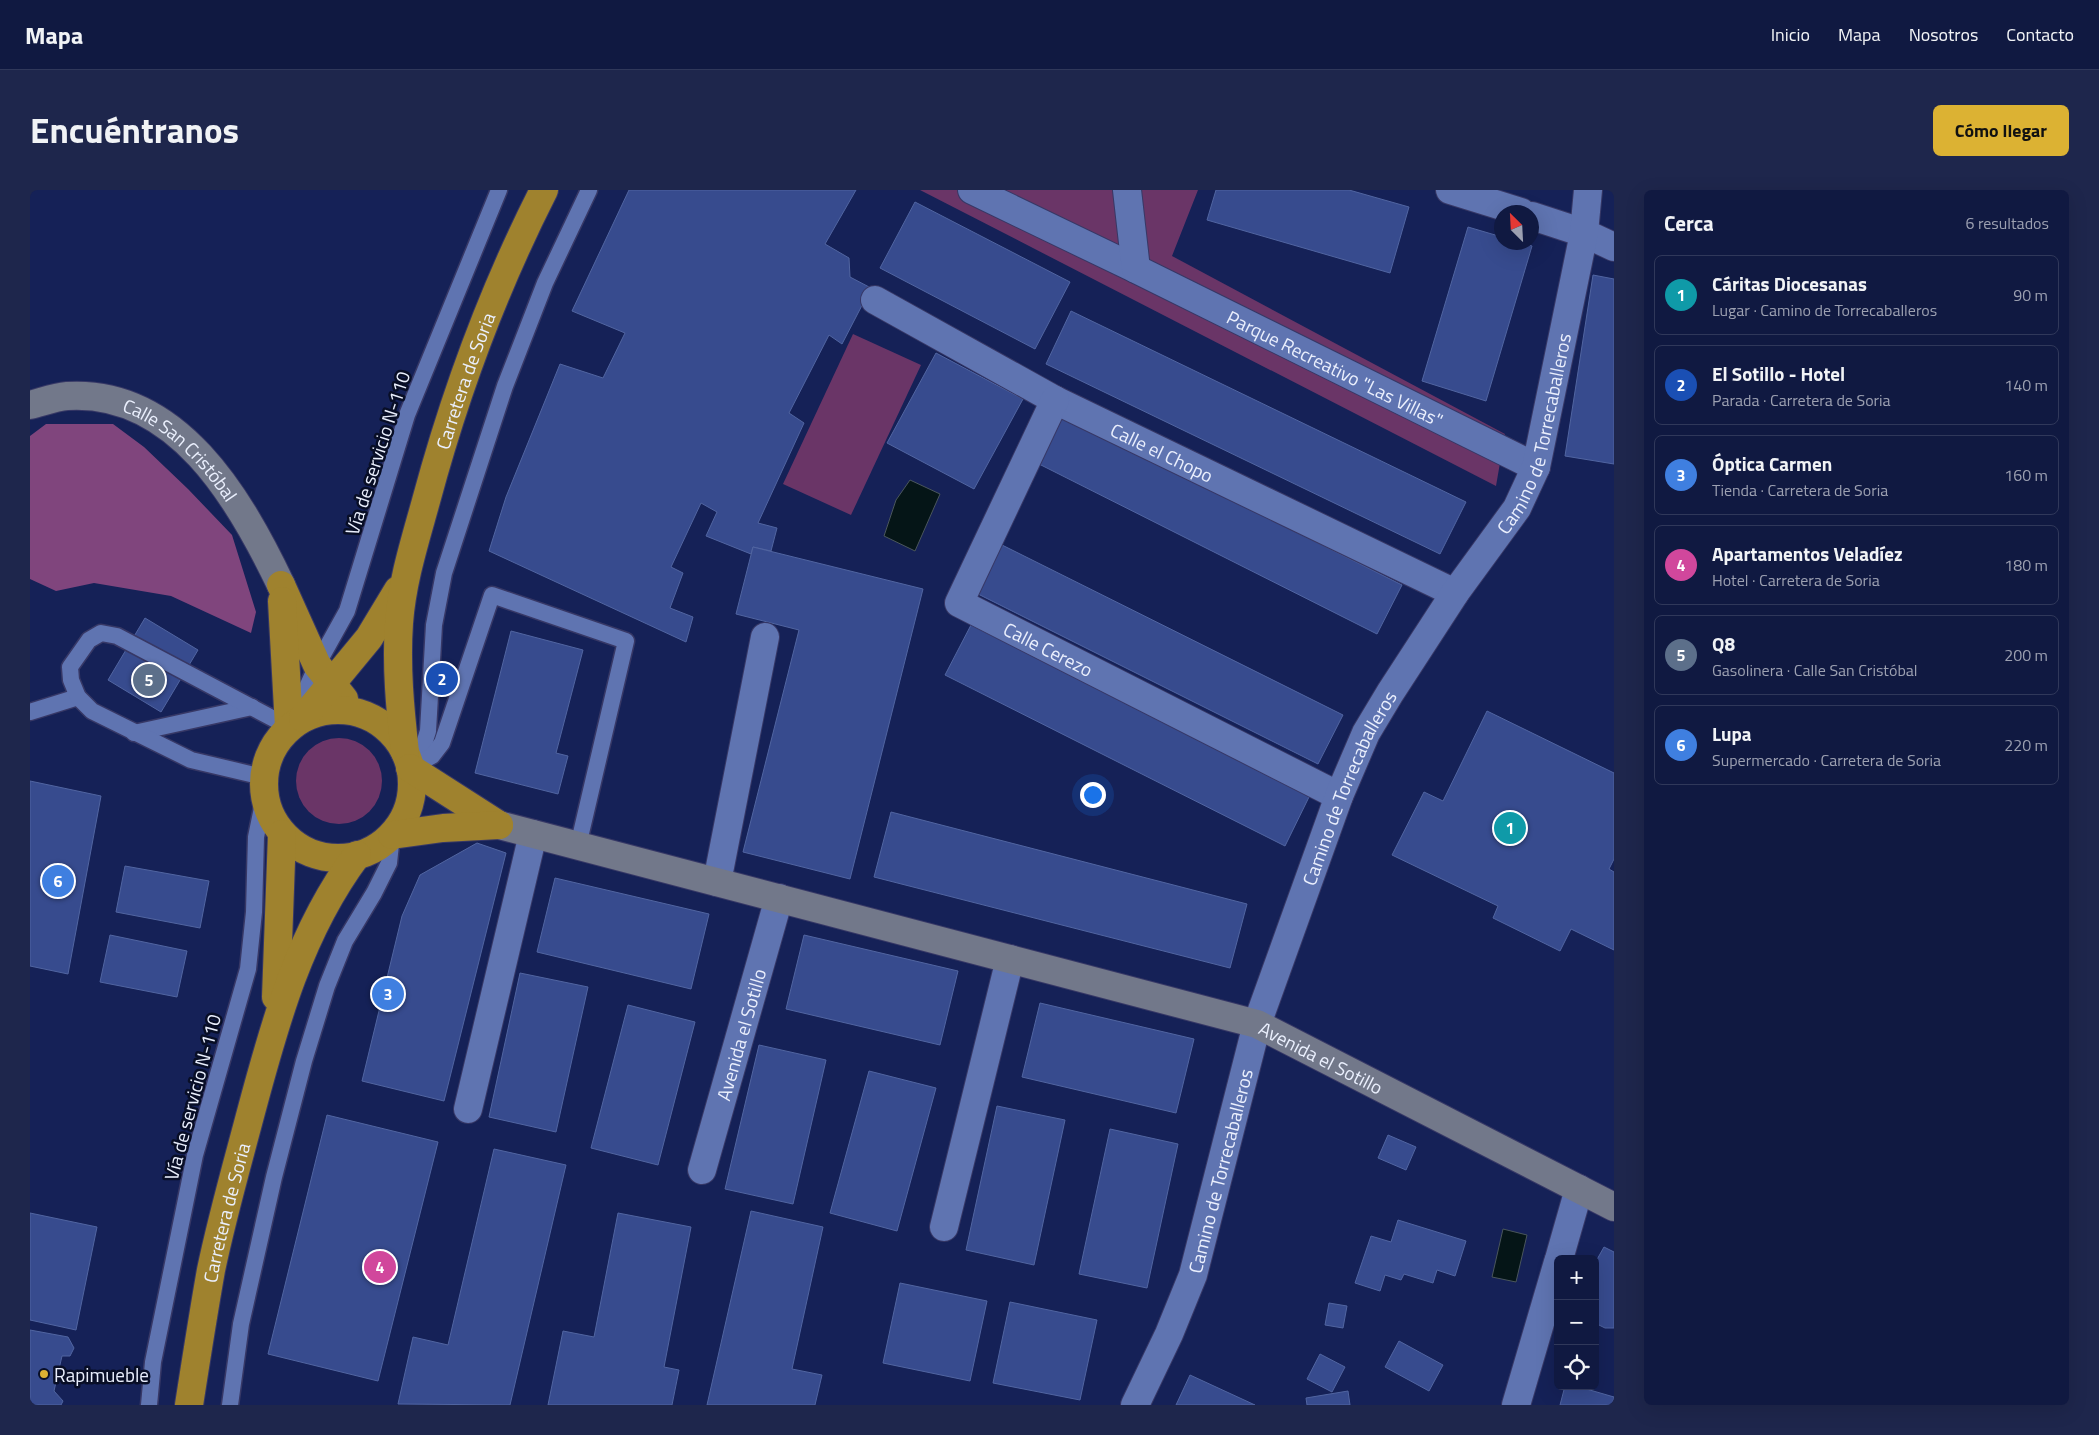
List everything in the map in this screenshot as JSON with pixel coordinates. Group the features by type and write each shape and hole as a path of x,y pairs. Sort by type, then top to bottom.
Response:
{"highway":[{"name":"Carretera de Soria","path":"408,760 398,672 399,622 405,578 446,429 465,371 496,293 544,190"},
{"name":"Carretera de Soria","path":"296,722 324,675 370,638 405,578"},
{"name":"Calle San Cristóbal","path":"281,585 324,675 354,711"},
{"name":"Calle San Cristóbal","path":"281,585 296,722"},
{"path":"336,709 354,711 369,716 396,737 408,760 412,785 410,802 404,818 392,834 376,847 357,855 337,858 317,855 298,847 282,834 271,817 264,788 268,758 277,740 296,722 319,712 336,709"},
{"name":"Avenida el Sotillo","path":"408,760 499,825"},
{"name":"Avenida el Sotillo","path":"392,834 443,828 499,825"},
{"name":"Carretera de Soria","path":"274,1024 282,834"},
{"name":"Carretera de Soria","path":"189,1405 211,1270 236,1166 274,1024 299,957 323,908 339,879 357,855"}],"street":[{"name":"Parque Recreativo \"Las Villas\"","path":"972,190 1136,269 1536,468"},
{"path":"1127,190 1136,269"},
{"path":"1450,190 1498,205"},
{"name":"Camino de Torrecaballeros","path":"1135,1405 1170,1334 1194,1275 1257,1024 1339,796 1366,733 1455,593 1517,508 1536,468 1584,233 1588,190"},
{"path":"1539,218 1584,233 1614,247"},
{"name":"Calle el Chopo","path":"876,300 1055,400 1455,593"},
{"name":"Calle San Cristóbal","path":"30,405 66,396 97,397 128,403 154,417 179,436 217,477 240,508 260,540 281,585"},
{"name":"Calle Cerezo","path":"1055,400 960,602 1339,796"},
{"path":"717,882 765,637"},
{"name":"Avenida el Sotillo","path":"499,825 1257,1024 1614,1207"},
{"path":"468,1108 533,834"},
{"name":"Avenida el Sotillo","path":"702,1170 779,898"},
{"path":"944,1227 1010,959"},
{"path":"1559,1255 1579,1189"},
{"path":"1516,1405 1554,1274"}],"lane":[{"name":"Vía de servicio N-110","path":"324,675 347,611 407,415 499,190"},
{"path":"408,760 423,747 428,731 434,625 444,573 505,386 545,283 589,190"},
{"path":"408,760 432,756 442,742 492,595 626,641 578,846"},
{"path":"264,788 191,760 92,711 78,698 71,680 70,667 89,640 101,632 117,636 252,707 296,722"},
{"path":"30,712 78,698"},
{"path":"134,733 252,707"},
{"name":"Vía de servicio N-110","path":"149,1405 153,1362 195,1155 248,969 254,912 256,837 264,788"},
{"path":"230,1405 241,1324 274,1176 304,1062 327,986 344,941 374,893 389,863 392,834"}],"shaded area":[{"path":"920,190 1198,190 1172,256 1505,434 1496,486"},
{"path":"853,334 921,365 851,515 783,484"},
{"path":"46,424 113,424 144,447 188,489 232,535 256,612 251,633 171,596 94,583 56,591 30,579 30,436"},
{"path":"910,480 940,494 915,551 884,536 896,500"},
{"path":"339,738 355,741 363,745 375,757 379,765 382,781 379,797 375,805 363,817 355,821 339,824 323,821 315,817 303,805 299,797 296,781 299,765 303,757 315,745 323,741"},
{"path":"1503,1229 1527,1235 1516,1282 1492,1277"}],"building":[{"path":"629,190 856,190 825,244 849,258 850,277 871,288 842,344 829,335 789,413 804,423 758,523 777,528 771,551 753,547 751,554 706,536 717,512 701,503 671,567 683,573 670,608 693,617 686,642 489,551 506,497 560,364 603,378 625,333 572,311"},
{"path":"1216,190 1349,190 1409,207 1390,273 1207,220"},
{"path":"915,202 1070,282 1035,349 880,268"},
{"path":"1468,227 1494,235 1494,250 1531,250 1486,401 1422,381"},
{"path":"1593,275 1614,279 1614,464 1565,456"},
{"path":"1071,311 1466,502 1440,554 1046,364"},
{"path":"936,353 1023,399 974,489 887,443"},
{"path":"1061,414 1402,585 1377,634 1037,463"},
{"path":"1002,545 1343,715 1318,764 978,594"},
{"path":"753,547 923,589 850,879 743,852 799,630 736,614"},
{"path":"145,618 198,650 161,712 108,680"},
{"path":"971,625 1310,795 1285,846 945,675"},
{"path":"511,631 583,650 556,753 568,756 558,794 475,773"},
{"path":"1487,711 1614,773 1614,859 1609,869 1614,872 1614,950 1571,929 1560,951 1493,918 1498,906 1392,855 1424,792 1443,801"},
{"path":"30,781 101,796 68,974 30,966"},
{"path":"891,812 1247,904 1230,968 874,877"},
{"path":"477,843 506,853 444,1101 362,1081 402,916 420,875"},
{"path":"125,866 209,881 200,928 116,912"},
{"path":"555,878 709,914 691,989 537,952"},
{"path":"110,935 187,951 177,997 100,982"},
{"path":"804,935 958,971 940,1045 786,1009"},
{"path":"520,973 588,987 556,1132 489,1117"},
{"path":"1040,1003 1194,1039 1176,1113 1022,1077"},
{"path":"628,1005 695,1022 658,1165 591,1148"},
{"path":"759,1045 826,1060 793,1204 725,1189"},
{"path":"869,1071 936,1088 897,1231 830,1213"},
{"path":"997,1106 1065,1120 1034,1265 966,1250"},
{"path":"327,1115 438,1142 378,1381 268,1354"},
{"path":"1110,1129 1178,1144 1147,1288 1079,1274"},
{"path":"1388,1135 1416,1147 1406,1170 1378,1158"},
{"path":"494,1149 566,1165 510,1405 398,1404 413,1337 448,1345"},
{"path":"751,1211 823,1227 792,1369 822,1375 815,1405 707,1405"},
{"path":"30,1213 97,1227 76,1330 30,1320"},
{"path":"618,1213 691,1227 664,1367 679,1370 672,1405 548,1405 563,1331 594,1337"},
{"path":"1398,1220 1466,1241 1455,1276 1437,1270 1433,1283 1404,1274 1401,1280 1385,1275 1380,1291 1355,1283 1371,1236 1391,1242"},
{"path":"1604,1247 1614,1252 1614,1328 1605,1328 1599,1325 1599,1256"},
{"path":"900,1283 987,1301 970,1381 883,1363"},
{"path":"1010,1302 1097,1320 1080,1400 993,1383"},
{"path":"1329,1303 1347,1306 1343,1328 1325,1325"},
{"name":"Rapimueble","path":"30,1330 68,1337 74,1348 70,1356 62,1356 54,1391 63,1401 61,1405 30,1405"},
{"path":"1399,1341 1443,1365 1429,1391 1385,1367"},
{"path":"1320,1354 1345,1367 1332,1392 1307,1379"},
{"path":"1190,1375 1255,1405 1176,1405"},
{"path":"1564,1390 1590,1390 1614,1397 1612,1405 1560,1405"},
{"path":"1348,1391 1350,1405 1307,1405 1306,1398"}],"place":[{"name":"El Sotillo - Hotel","path":"442,679"},
{"name":"Q8","path":"149,680"},
{"name":"Cáritas Diocesanas","path":"1510,828"},
{"name":"Lupa","path":"58,881"},
{"name":"Óptica Carmen","path":"388,994"},
{"name":"Apartamentos Veladíez","path":"380,1267"},
{"name":"Rapimueble","path":"44,1374"}]}
